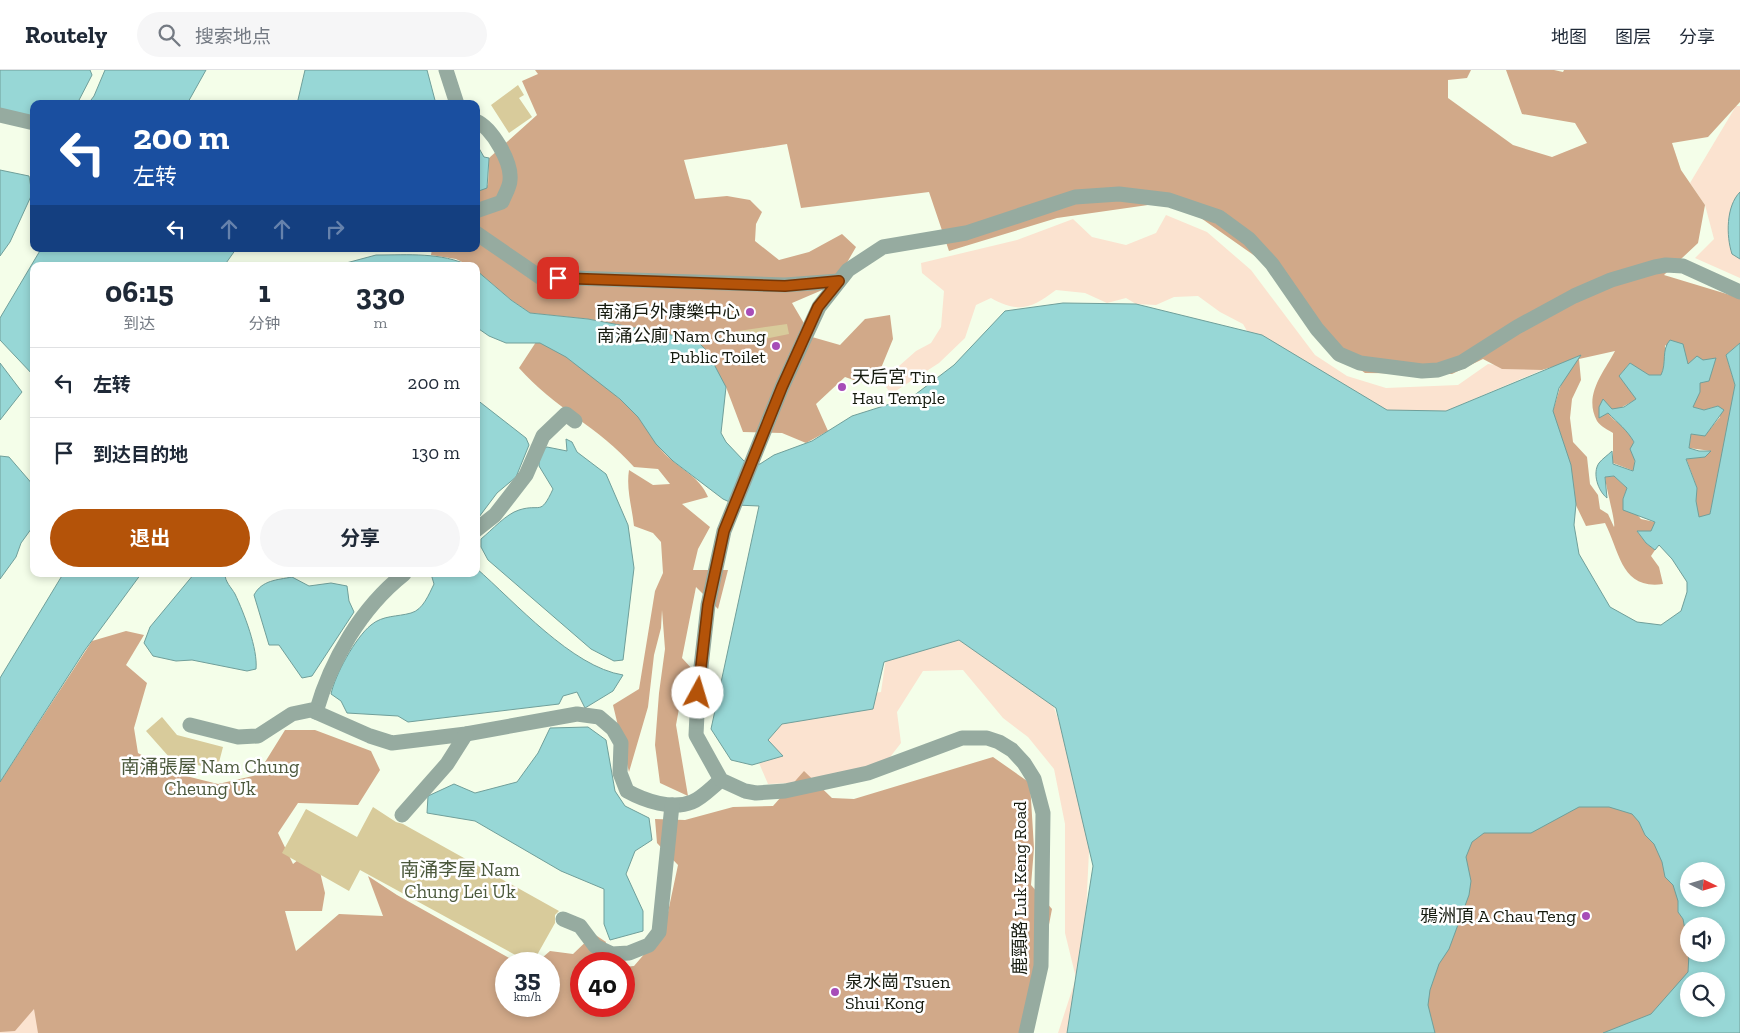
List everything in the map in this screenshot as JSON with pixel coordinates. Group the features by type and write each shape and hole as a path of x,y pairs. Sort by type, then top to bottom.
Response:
{"street":[{"path":"446,70 456,100"},
{"path":"0,116 30,122"},
{"path":"480,123 484,125 502,151 510,180 502,202 480,209"},
{"path":"190,725 238,737 258,736 292,714 311,710 370,736 392,743 466,734 577,714 599,717 613,729 621,743 620,773 627,791 643,800 672,805 692,802 721,780 696,735 698,693 708,605 724,531 818,307 848,270 883,248 966,233 1066,199 1103,194 1132,195 1178,202 1208,211 1229,223 1249,238 1268,260 1334,349 1349,359 1366,364 1422,371 1454,366 1531,319 1580,293 1623,276 1661,266 1677,265 1689,268 1740,292"},
{"path":"480,236 540,278 785,286 839,281"},
{"path":"480,527 495,515 526,475 542,436 566,414 575,421"},
{"path":"316,712 324,682 352,631 386,588 400,577"},
{"path":"402,815 446,764 466,734"},
{"name":"鹿頸路 Luk Keng Road","path":"721,780 744,792 773,793 868,773 962,738 987,738 1012,750 1024,763 1034,779 1040,795 1043,813 1041,966 1026,1033"},
{"path":"564,918 580,926 595,946 612,954 629,953 649,944 659,932 672,805"}],"shaded area":[{"path":"535,70 1471,70 1467,78 1448,80 1448,98 1513,145 1552,157 1587,143 1575,123 1522,114 1506,70 1554,70 1563,72 1564,70 1740,70 1740,102 1708,137 1672,143 1681,170 1705,205 1698,243 1664,275 1740,298 1740,343 1726,355 1735,385 1732,415 1710,514 1699,518 1695,504 1697,488 1686,458 1705,457 1711,451 1689,448 1691,434 1705,435 1720,417 1718,406 1704,410 1692,407 1700,392 1688,364 1665,345 1665,368 1661,375 1646,376 1630,363 1619,376 1637,399 1613,412 1603,399 1600,417 1608,413 1630,432 1634,443 1634,471 1613,463 1613,433 1598,423 1593,411 1592,402 1597,384 1615,351 1579,359 1581,380 1572,399 1570,418 1573,442 1587,457 1590,484 1598,495 1600,509 1608,514 1614,527 1605,477 1614,476 1627,488 1623,499 1641,519 1655,522 1652,531 1637,531 1646,543 1655,550 1651,556 1659,567 1663,584 1649,584 1638,581 1624,567 1605,523 1586,526 1572,497 1552,414 1565,371 1572,361 1542,370 1502,369 1483,359 1452,374 1365,373 1339,354 1262,261 1188,209 1155,204 1057,218 949,251 929,192 801,208 787,144 684,160 695,199 727,196 750,200 762,212 756,224 755,241 779,260 809,252 842,234 856,247 834,285 792,303 812,337 840,345 865,319 890,315 893,339 879,373 862,383 845,377 816,404 828,431 806,443 782,433 743,432 726,387 687,338 588,319 530,313 511,300 480,273 480,262 462,262 456,259 431,255 432,252 480,252 480,188 488,185 489,158 537,115 522,81 538,74"},
{"path":"1736,106 1740,106 1740,278 1695,258 1714,239 1705,205 1690,183"},
{"path":"1166,215 1207,232 1251,270 1315,355 1347,376 1386,388 1458,385 1488,364 1542,370 1446,411 1379,413 1258,350 1243,324 1220,312 1198,296 1174,297 1156,305 1136,304 1126,298 1107,303 1085,293 1056,290 1040,301 1025,307 1010,306 991,298 976,305 965,338 939,363 891,394 886,387 899,366 916,351 931,343 941,327 944,291 922,273 921,263 1017,240 1073,219 1092,237 1126,245 1156,233"},
{"path":"536,342 575,362 618,397 638,417 661,450 700,484 708,497 682,504 710,527 698,549 693,570 728,570 718,609 696,587 682,658 694,671 682,692 676,725 688,796 660,783 655,745 665,649 662,610 661,628 654,655 648,707 629,772 613,705 639,689 655,591 663,573 661,542 653,533 634,526 629,491 629,470 653,485 670,484 658,469 634,467 621,453 532,382 519,368"},
{"path":"126,631 144,635 126,665 147,683 134,728 138,753 174,773 218,784 257,775 285,730 315,730 371,751 380,770 358,805 298,803 278,833 293,864 314,847 325,893 322,911 285,911 296,951 339,914 383,916 368,876 397,895 499,952 495,952 495,1017 560,1017 560,952 570,954 570,1017 635,1017 635,965 664,931 678,865 657,843 655,819 685,820 733,807 773,806 804,771 832,798 854,799 993,757 1030,783 1034,848 1031,885 1052,909 1042,961 1023,1033 38,1033 34,1009 15,1031 0,1032 0,782 92,641"},
{"path":"960,639 1053,705 1091,811 1080,1033 1058,1033 1076,978 1065,933 1065,824 1054,769 1028,737 1003,718 963,670 923,671 897,712 901,743 880,770 815,782 768,784 759,763 782,756 765,743 782,724 860,695 881,692 886,657"},
{"path":"1575,802 1616,805 1655,823 1684,917 1680,917 1680,962 1695,962 1692,972 1680,972 1680,992 1647,1033 1408,1033 1472,820"},
{"path":"594,934 606,942 603,952 575,952"},
{"path":"0,994 34,1002 78,1033 0,1033"}],"water":[{"path":"0,70 90,70 92,75 79,100 30,100 30,121 0,113"},
{"path":"105,70 206,70 189,100 91,100"},
{"path":"305,70 427,70 435,100 298,100"},
{"path":"480,150 484,157 489,158 487,188 480,191"},
{"path":"0,170 29,176 30,198 10,242 0,256"},
{"path":"1740,192 1740,259 1732,254 1728,222 1732,205"},
{"path":"39,252 234,252 227,262 33,262"},
{"path":"376,255 412,255 436,256 459,262 350,262"},
{"path":"30,268 30,372 0,340 0,318"},
{"path":"480,273 511,300 530,313 588,319 698,342 707,351 726,387 721,433 726,442 744,461 753,464 760,464 774,455 812,441 852,416 912,397 954,365 1005,311 1063,303 1136,304 1262,335 1387,410 1446,411 1581,355 1559,388 1553,411 1571,465 1576,504 1574,525 1579,554 1610,607 1637,622 1661,625 1681,611 1687,592 1687,582 1672,559 1659,545 1655,550 1646,543 1637,531 1651,531 1655,522 1623,510 1623,499 1627,488 1614,476 1605,477 1607,498 1599,486 1596,477 1597,467 1612,451 1613,464 1633,471 1635,461 1630,449 1634,442 1608,413 1599,418 1599,407 1603,399 1612,409 1624,407 1636,399 1619,376 1630,363 1649,375 1661,375 1667,344 1670,340 1683,344 1688,364 1697,356 1703,360 1716,358 1709,381 1700,383 1700,392 1693,407 1704,410 1718,406 1724,410 1705,436 1691,434 1689,448 1699,451 1711,451 1705,457 1686,459 1697,488 1696,501 1699,517 1710,514 1735,385 1726,355 1740,343 1740,1033 1603,1033 1651,1014 1680,981 1680,1017 1725,1017 1725,972 1688,972 1689,962 1725,962 1725,917 1682,917 1678,912 1678,901 1673,885 1665,877 1662,862 1654,844 1645,835 1639,822 1632,814 1609,807 1579,807 1531,833 1484,833 1472,842 1466,857 1471,881 1469,895 1449,949 1439,964 1430,990 1428,1005 1435,1033 1067,1033 1093,866 1056,708 959,640 884,662 873,709 782,724 768,740 783,756 752,765 731,760 711,729 759,506 736,505 723,499 673,461 656,444 638,417 620,399 566,357 540,343 506,343 480,330"},
{"path":"0,363 22,392 0,420"},
{"path":"480,402 526,438 529,445 516,477 497,493 480,516"},
{"path":"566,439 572,442 577,452 606,474 628,525 634,568 623,660 614,661 591,649 488,560 481,547 481,539 509,515 526,508 542,506 549,498 553,489 539,466 539,458 542,449 547,447 567,451"},
{"path":"0,456 9,457 30,481 30,531 21,543 16,557 0,579"},
{"path":"480,572 526,615 564,647 604,670 623,675 613,691 585,708 577,692 563,696 559,704 408,722 398,716 347,713 341,701 331,694 346,657 365,631 380,619 411,613 419,609 434,584 432,577 480,577"},
{"path":"61,577 139,577 85,650 0,782 0,678"},
{"path":"192,577 225,577 239,602 250,631 255,652 256,669 247,671 192,660 176,661 153,656 144,643 150,627"},
{"path":"292,577 309,586 331,583 347,586 349,601 354,612 312,676 302,678 279,645 269,645 254,595 261,586 275,580"},
{"path":"588,727 606,740 615,791 625,806 649,818 652,840 635,851 626,874 643,911 643,931 610,940 604,924 604,889 561,871 475,821 427,813 428,796 454,784 475,793 517,782 538,753 550,728"}],"building":[{"path":"518,85 524,95 519,98 532,117 509,133 491,105"},
{"path":"787,324 789,334 739,344 738,331"},
{"path":"162,717 177,735 223,747 217,770 170,758 146,731"},
{"path":"373,807 396,822 403,824 559,911 555,915 555,923 539,952 510,952 360,870 349,891 282,853 306,809 357,837"}],"place":[{"name":"南涌戶外康樂中心","path":"750,312"},
{"name":"南涌公廁 Nam Chung Public Toilet","path":"776,346"},
{"name":"天后宮 Tin Hau Temple","path":"842,387"},
{"name":"鴉洲頂 A Chau Teng","path":"1586,916"},
{"name":"泉水崗 Tsuen Shui Kong","path":"835,992"}],"district":[{"name":"南涌張屋 Nam Chung Cheung Uk","path":"210,777"},
{"name":"南涌李屋 Nam Chung Lei Uk","path":"460,880"}],"route":[{"path":"558,278 785,286 839,281 818,307 782,387 724,531 708,605 698,693"}]}
